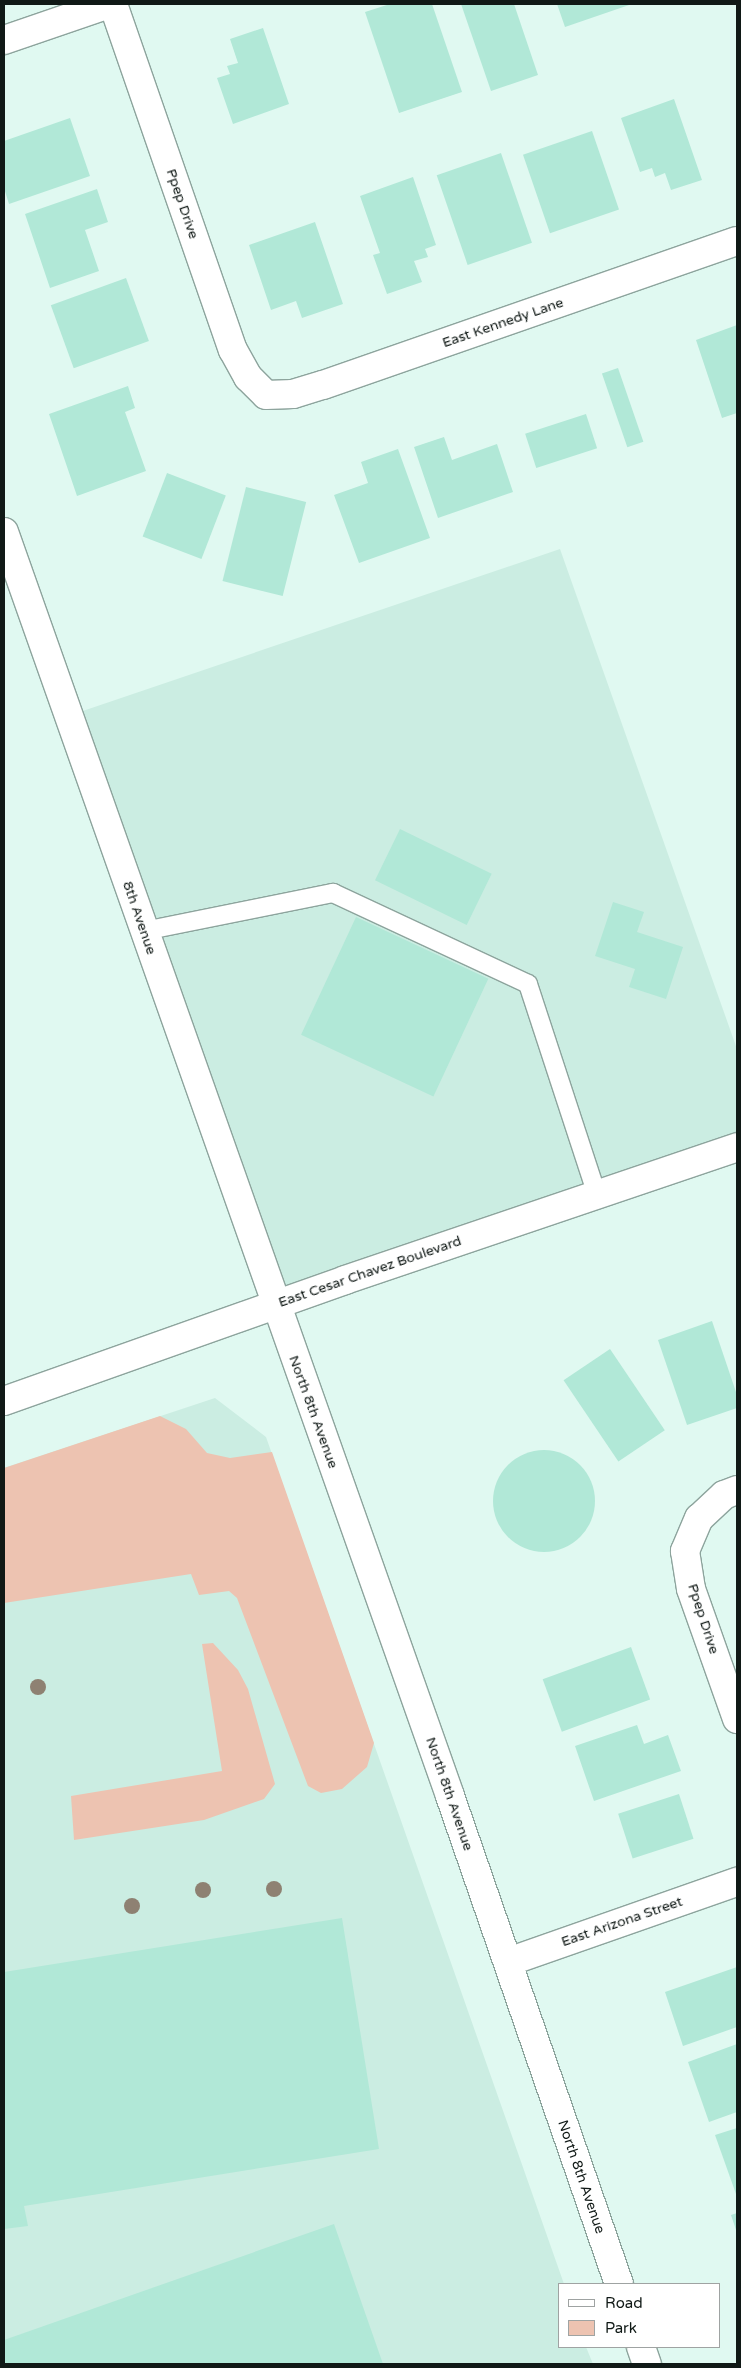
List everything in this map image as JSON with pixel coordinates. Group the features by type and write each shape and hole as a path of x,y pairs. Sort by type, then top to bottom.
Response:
{"main road":[{"path":"4,40 109,4"},
{"name":"Ppep Drive","path":"113,4 233,350 248,377 266,395"},
{"name":"East Kennedy Lane","path":"266,395 293,394 323,386 737,242"},
{"name":"8th Avenue","path":"4,532 275,1305"},
{"name":"East Cesar Chavez Boulevard","path":"4,1401 275,1305 737,1147"},
{"name":"North 8th Avenue","path":"275,1305 508,1962 619,2283"},
{"name":"Ppep Drive","path":"737,1490 724,1495 699,1518 685,1552 691,1589 737,1719"},
{"name":"East Arizona Street","path":"508,1962 737,1882"},
{"path":"641,2348 647,2364"}],"lane":[{"path":"144,931 333,893 528,984 596,1195"}],"shaded area":[{"path":"560,549 737,1049 737,1143 275,1305 68,716"},
{"path":"215,1398 266,1437 564,2283 558,2283 558,2348 586,2348 593,2364 4,2364 4,1468"}],"green space":[{"path":"160,1416 186,1429 207,1453 230,1458 272,1452 374,1743 367,1767 342,1789 321,1793 308,1786 237,1598 229,1591 199,1595 191,1574 4,1603 4,1468"},
{"path":"213,1643 238,1670 248,1689 275,1784 264,1799 204,1820 74,1840 71,1796 222,1771 202,1644"}],"building":[{"path":"390,4 432,4 462,92 399,113 365,12"},
{"path":"461,4 514,4 538,75 491,91"},
{"path":"557,4 632,4 565,27"},
{"path":"263,28 289,104 233,124 217,78 230,74 227,66 238,63 230,39"},
{"path":"674,99 702,180 671,190 665,173 655,177 652,168 640,172 621,118"},
{"path":"70,118 90,176 9,204 4,188 4,141"},
{"path":"592,131 619,209 550,233 523,155"},
{"path":"501,153 532,243 468,265 437,175"},
{"path":"413,177 436,245 425,249 428,257 414,261 422,282 387,294 373,255 380,253 360,196"},
{"path":"97,189 108,222 85,230 99,271 50,288 25,214"},
{"path":"315,222 343,304 302,318 296,301 271,310 249,245"},
{"path":"126,278 149,341 74,368 51,305"},
{"path":"737,325 737,413 722,418 696,340"},
{"path":"618,368 643,442 627,447 602,374"},
{"path":"128,386 135,408 125,412 146,471 77,496 49,414"},
{"path":"586,414 597,448 536,468 525,434"},
{"path":"444,437 452,460 497,444 513,492 438,518 414,447"},
{"path":"398,449 430,538 359,563 334,495 368,483 361,462"},
{"path":"167,473 226,496 201,559 143,536"},
{"path":"246,487 306,502 283,596 223,581"},
{"path":"400,829 492,874 467,925 375,880"},
{"path":"613,902 644,912 637,932 683,947 666,999 629,987 635,969 595,956"},
{"path":"356,917 488,979 433,1097 301,1035"},
{"path":"712,1321 737,1395 737,1408 687,1425 658,1340"},
{"path":"610,1349 665,1430 618,1462 564,1380"},
{"path":"544,1450 564,1454 580,1465 591,1481 595,1501 591,1521 580,1537 564,1548 544,1552 524,1548 508,1537 497,1521 493,1501 497,1481 508,1465 524,1454"},
{"path":"631,1647 650,1700 562,1732 543,1679"},
{"path":"637,1725 644,1744 668,1735 681,1771 594,1801 575,1746"},
{"path":"679,1794 694,1839 633,1858 618,1814"},
{"path":"342,1918 379,2149 24,2206 28,2226 4,2229 4,1972"},
{"path":"737,1967 737,2027 683,2046 665,1992"},
{"path":"737,2044 737,2112 709,2122 688,2062"},
{"path":"737,2128 737,2194 736,2194 715,2135"},
{"path":"737,2213 737,2233 731,2215"},
{"path":"334,2224 383,2364 4,2364 4,2340"}]}
